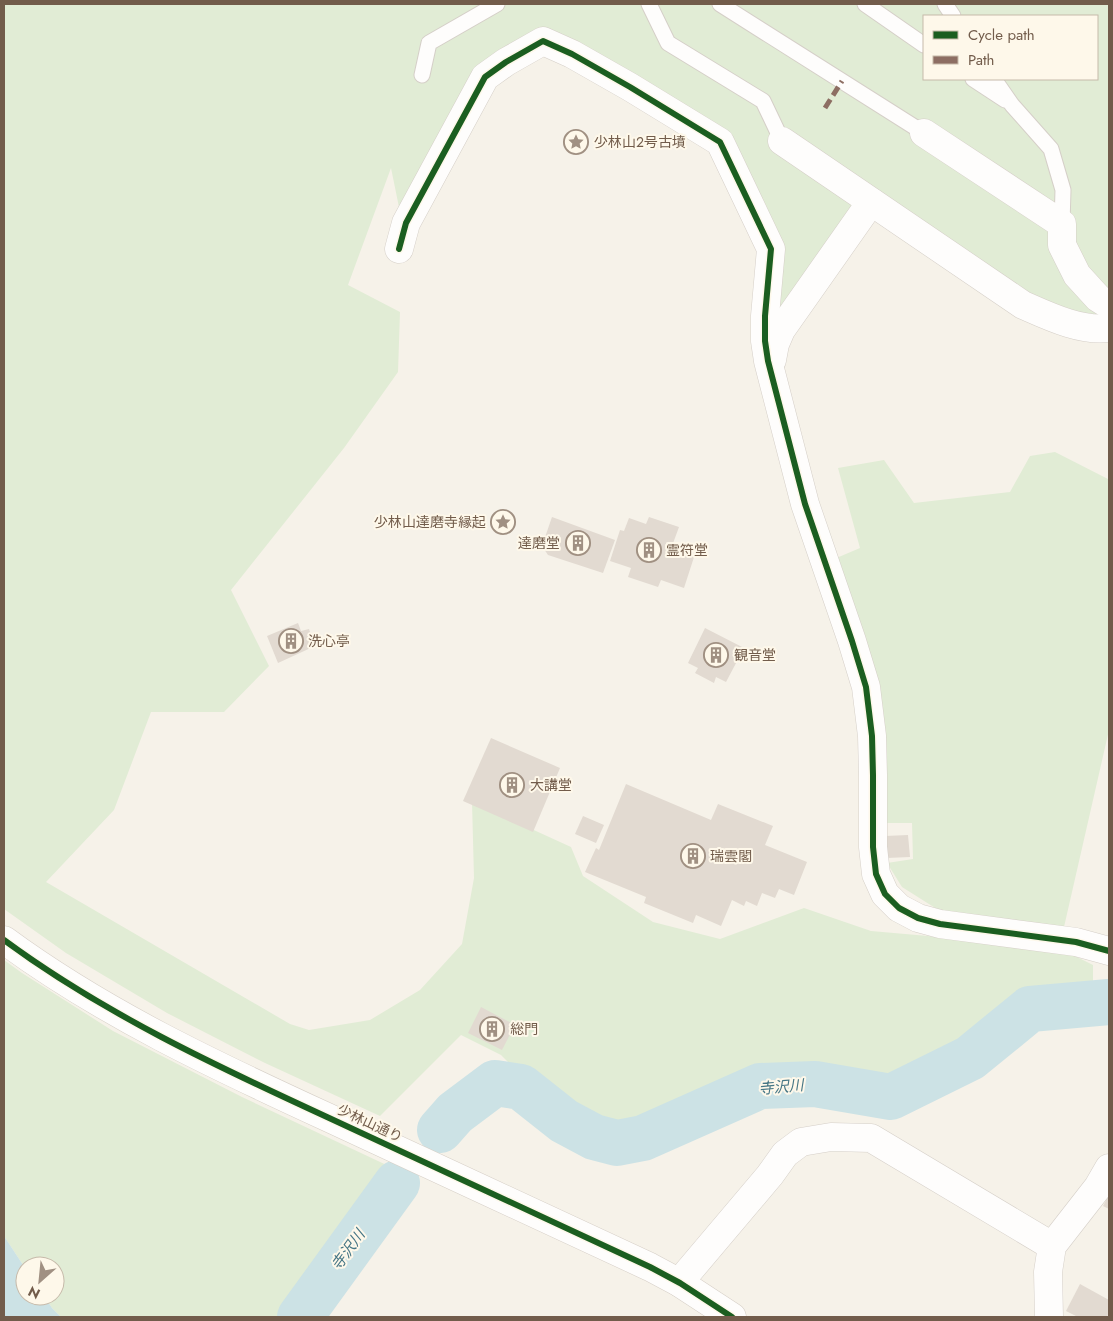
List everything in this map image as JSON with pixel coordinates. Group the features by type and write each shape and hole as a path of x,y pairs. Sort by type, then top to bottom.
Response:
{"street":[{"path":"399,250 406,223 485,77 506,62 544,41 580,58 720,142 771,249 765,316 765,342 768,362 805,504 852,641 866,688 872,736 873,847 876,874 884,894 899,908 918,918 940,924 1076,942 1109,951"},
{"path":"924,134 1062,224 1062,245 1077,275 1098,298 1109,305"},
{"path":"782,141 1023,305 1078,326 1109,328"},
{"path":"772,383 772,358 781,330 871,202"},
{"name":"少林山通り","path":"4,940 31,960 120,1015 230,1072 650,1267 732,1317"},
{"path":"680,1284 770,1175 785,1154 801,1142 831,1136 871,1138 1052,1246"},
{"path":"1049,1317 1048,1272 1052,1246 1098,1187 1109,1168"}],"lane":[{"path":"422,75 429,43 497,4"},
{"path":"649,4 668,43 763,102 782,141"},
{"path":"720,4 924,134"},
{"path":"865,4 923,44"},
{"path":"945,4 952,15"},
{"path":"974,80 1012,105"},
{"path":"995,80 1012,105 1051,150 1063,190 1062,224"}],"green space":[{"path":"4,4 1109,4 1109,317 1078,317 1027,296 867,187 774,326 778,247 726,135 545,31 504,54 401,217 391,168 348,285 400,312 398,372 344,448 231,590 269,666 224,712 151,712 114,810 46,882 290,1024 309,1030 370,1020 420,990 462,944 474,878 472,802 571,847 583,876 653,922 720,939 804,908 871,931 928,936 1075,956 1093,965 1093,996 1035,996 1022,1002 966,1046 915,1077 890,1081 832,1075 796,1068 647,1130 602,1132 584,1123 549,1093 536,1088 511,1073 508,1062 501,1055 461,1035 380,1116 265,1063 167,1013 66,953 4,909"},
{"path":"1055,452 1109,479 1109,730 1064,927 940,911 902,887 887,863 913,859 912,823 882,823 881,698 827,562 860,548 838,468 884,460 914,503 1010,492 1030,456"},
{"path":"4,960 113,1031 242,1097 395,1169 285,1317 61,1317 51,1306 65,1306 65,1256 17,1256 4,1236"}],"shaded area":[{"path":"4,1236 17,1256 15,1256 15,1306 51,1306 61,1317 4,1317"}],"building":[{"name":"達磨堂","path":"552,517 615,540 603,573 548,555 542,546"},
{"name":"霊符堂","path":"649,517 679,527 672,546 695,554 684,588 661,580 658,587 628,577 631,568 610,561 620,530 624,531 629,518 646,524"},
{"name":"洗心亭","path":"298,623 301,631 309,629 315,646 278,663 267,636"},
{"name":"観音堂","path":"705,628 744,648 726,682 716,677 714,683 695,673 698,668 688,663"},
{"name":"大講堂","path":"491,738 560,768 533,832 463,801"},
{"name":"瑞雲閣","path":"626,784 711,820 718,804 773,826 765,845 807,862 794,895 779,889 775,898 762,893 757,906 746,901 744,906 732,900 721,926 696,915 693,923 644,903 646,897 585,872 596,848 599,850"},
{"path":"583,816 604,825 596,843 575,834"},
{"path":"908,835 910,857 887,858 885,836"},
{"name":"総門","path":"481,1007 515,1025 502,1050 468,1033"},
{"path":"1109,1195 1109,1209 1103,1206"},
{"path":"1080,1284 1109,1300 1109,1313 1107,1317 1078,1317 1066,1311"}],"waterway":[{"name":"寺沢川","path":"440,1130 455,1113 495,1083 521,1087 564,1121 594,1137 617,1143 643,1138 760,1086 815,1084 891,1097 970,1058 1030,1009 1109,1002"},
{"name":"寺沢川","path":"300,1317 397,1183"}],"marked path":[{"path":"825,108 842,81"}],"cycle path":[{"path":"399,249 406,223 485,77 506,62 543,41 572,54 630,87 720,142 771,249 765,316 765,341 768,361 805,504 866,687 872,736 873,847 876,874 885,894 899,908 918,918 940,924 1076,942 1109,951"},
{"path":"4,940 81,991 161,1037 285,1098 650,1267 680,1283 732,1317"}],"place":[{"name":"少林山2号古墳","path":"576,142"},
{"name":"少林山達磨寺縁起","path":"503,522"},
{"name":"達磨堂","path":"578,543"},
{"name":"霊符堂","path":"649,550"},
{"name":"洗心亭","path":"291,641"},
{"name":"観音堂","path":"716,655"},
{"name":"大講堂","path":"512,785"},
{"name":"瑞雲閣","path":"693,856"},
{"name":"総門","path":"492,1029"}]}
